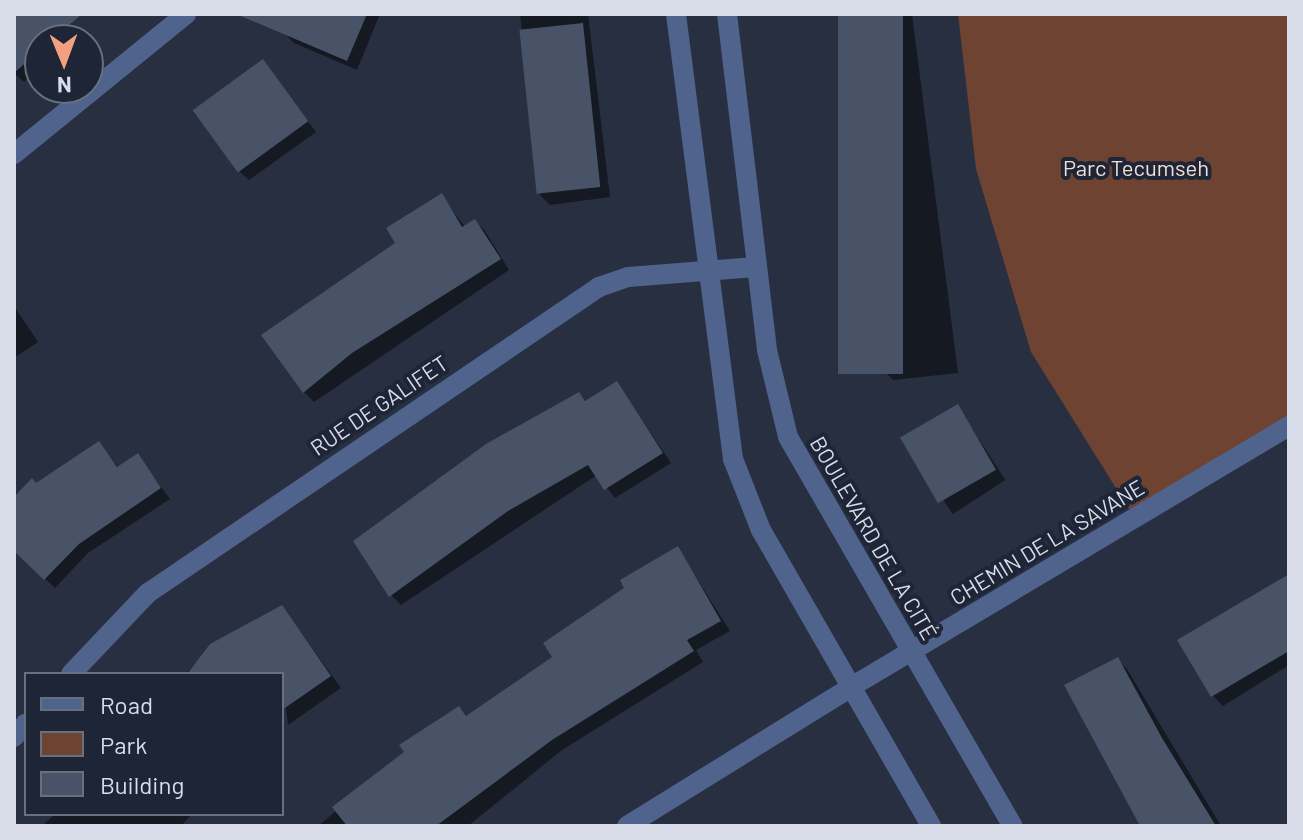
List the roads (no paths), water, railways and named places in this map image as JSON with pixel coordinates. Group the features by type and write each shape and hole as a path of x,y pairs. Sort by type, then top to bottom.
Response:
{"street":[{"path":"14,154 186,14"},
{"path":"676,14 733,459 761,530 931,826"},
{"name":"BOULEVARD DE LA CITÉ","path":"727,14 756,267 788,437 1013,826"},
{"name":"RUE DE GALIFET","path":"73,672 148,593 569,305 628,277 708,268 756,267"},
{"name":"CHEMIN DE LA SAVANE","path":"627,826 851,687 1289,426"}],"park label":[{"name":"Parc Tecumseh","path":"1136,168"}]}
